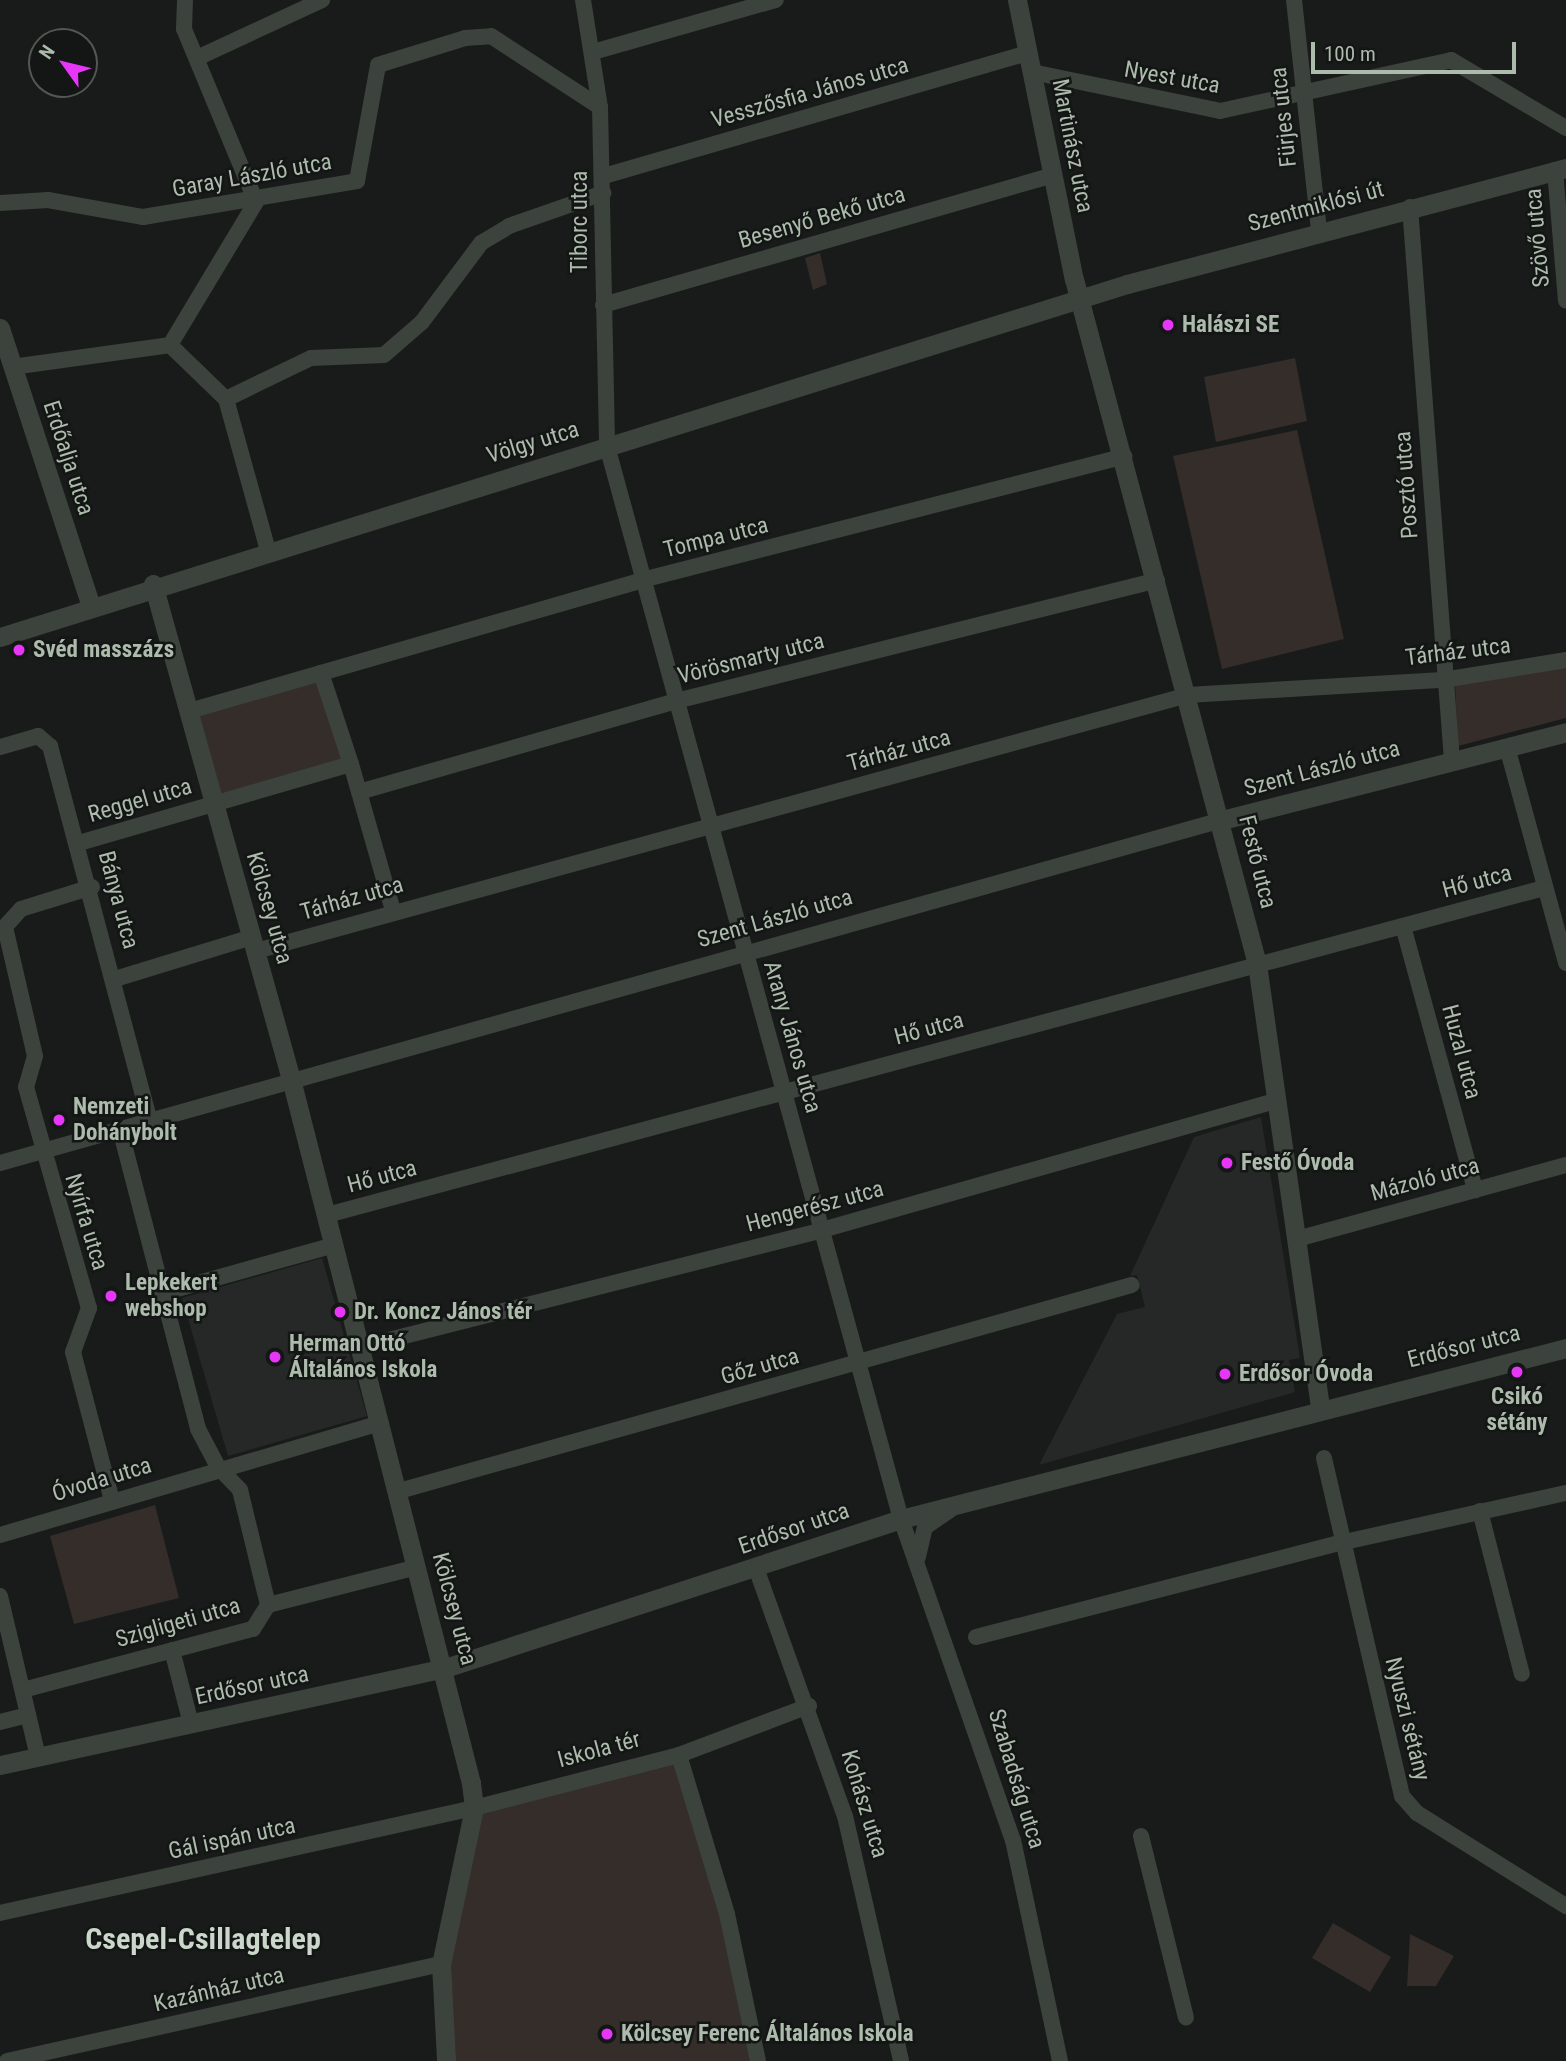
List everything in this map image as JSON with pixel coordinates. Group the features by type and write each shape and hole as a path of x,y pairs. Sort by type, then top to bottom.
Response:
{"street":[{"path":"170,345 256,202 184,29 185,0"},
{"path":"197,58 322,0"},
{"name":"Tiborc utca","path":"583,0 600,107 604,176 603,305 607,446"},
{"path":"593,52 776,0"},
{"name":"Martinász utca","path":"1017,0 1082,300"},
{"name":"Fürjes utca","path":"1294,0 1319,230"},
{"name":"Garay László utca","path":"0,203 39,200 143,217 256,202 357,181 373,77 378,65 399,54 491,36 600,107"},
{"name":"Nyest utca","path":"1030,63 1220,111 1451,60 1566,128"},
{"name":"Vesszősfia János utca","path":"604,176 1030,63"},
{"name":"Szentmiklósi út","path":"1082,300 1319,230 1560,169"},
{"name":"Szövő utca","path":"1560,169 1566,301"},
{"name":"Besenyő Bekő utca","path":"603,305 1053,175"},
{"path":"226,398 311,358 384,355 422,322 481,243 509,226 603,193"},
{"name":"Posztó utca","path":"1410,207 1443,680 1452,760"},
{"name":"Völgy utca","path":"0,637 153,584 1082,300"},
{"name":"Festő utca","path":"1082,300 1222,820 1257,964 1320,1406"},
{"name":"Erdőalja utca","path":"0,328 90,604"},
{"path":"170,345 226,398 268,550"},
{"path":"12,367 170,345"},
{"name":"Arany János utca","path":"607,446 646,579 744,953 786,1092 901,1519"},
{"name":"Tompa utca","path":"189,710 646,579 1124,456"},
{"name":"Vörösmarty utca","path":"359,792 677,701 1157,580"},
{"name":"Kölcsey utca","path":"153,584 254,944 334,1245"},
{"name":"Tárház utca","path":"115,979 393,910 711,826 1188,695 1443,680 1566,660"},
{"path":"321,673 351,764 393,910"},
{"name":"Szent László utca","path":"0,1163 1222,820 1566,732"},
{"name":"Bánya utca","path":"0,747 46,738 92,887 150,1121"},
{"path":"1507,747 1544,888 1560,917 1566,962"},
{"name":"Reggel utca","path":"79,843 351,764"},
{"name":"Nyírfa utca","path":"92,887 21,909 5,927 35,1056 26,1087 41,1150 89,1308 73,1352 112,1501"},
{"name":"Hő utca","path":"327,1215 1544,888"},
{"name":"Huzal utca","path":"1403,926 1475,1190"},
{"name":"Hengerész utca","path":"361,1347 822,1230 1278,1100"},
{"path":"120,1129 166,1292 198,1429 218,1467 240,1490 268,1605"},
{"name":"Mázoló utca","path":"1297,1239 1566,1165"},
{"path":"166,1292 334,1245 380,1423 218,1467"},
{"name":"Gőz utca","path":"399,1491 1132,1285"},
{"name":"Erdősor utca","path":"0,1765 445,1668 901,1519 1320,1406 1566,1348"},
{"name":"Kölcsey utca","path":"380,1423 445,1668 474,1808"},
{"name":"Nyuszi sétány","path":"1324,1458 1340,1543 1402,1796 1417,1813 1566,1906"},
{"name":"Óvoda utca","path":"0,1535 218,1467"},
{"path":"976,1637 1340,1543 1566,1493"},
{"path":"919,1566 925,1527 960,1504"},
{"path":"1479,1511 1522,1674"},
{"name":"Szabadság utca","path":"901,1519 1013,1840 1060,2061"},
{"name":"Szigligeti utca","path":"23,1690 253,1629 268,1605 417,1567"},
{"name":"Kohász utca","path":"756,1568 809,1706 873,1919 901,2061"},
{"path":"1,1604 38,1757"},
{"path":"172,1650 191,1724"},
{"path":"758,2061 727,1913 679,1755 809,1706"},
{"path":"0,1722 28,1715"},
{"name":"Iskola tér","path":"474,1808 679,1755"},
{"path":"446,2061 442,1964 474,1808"},
{"name":"Gál ispán utca","path":"0,1913 474,1808"},
{"path":"1141,1836 1186,2018"},
{"name":"Kazánház utca","path":"7,2061 442,1964"}],"shaded area":[{"path":"820,253 827,284 813,290 805,258"},
{"path":"1295,358 1307,421 1216,442 1204,377"},
{"path":"1297,430 1344,639 1222,669 1173,456"},
{"path":"1566,664 1566,718 1458,746 1455,684"},
{"path":"321,673 351,764 214,803 189,711"},
{"path":"1261,1117 1300,1358 1289,1360 1295,1392 1039,1465 1117,1314 1145,1307 1137,1275 1130,1276 1194,1137"},
{"name":"Herman Ottó Általános Iskola","path":"322,1258 367,1416 228,1456 182,1298"},
{"path":"155,1505 179,1598 74,1624 50,1536"},
{"path":"679,1755 758,2061 446,2061 441,2009 474,1808"},
{"path":"1333,1923 1391,1957 1370,1992 1312,1958"},
{"path":"1410,1934 1454,1956 1436,1986 1407,1986"}],"place":[{"name":"Halászi SE","path":"1168,325"},
{"name":"Svéd masszázs","path":"19,650"},
{"name":"Nemzeti Dohánybolt","path":"59,1120"},
{"name":"Festő Óvoda","path":"1227,1163"},
{"name":"Lepkekert webshop","path":"111,1296"},
{"name":"Dr. Koncz János tér","path":"340,1312"},
{"name":"Herman Ottó Általános Iskola","path":"275,1357"},
{"name":"Csikó sétány","path":"1517,1372"},
{"name":"Erdősor Óvoda","path":"1225,1374"},
{"name":"Kölcsey Ferenc Általános Iskola","path":"607,2034"}],"district":[{"name":"Csepel-Csillagtelep","path":"203,1939"}]}
